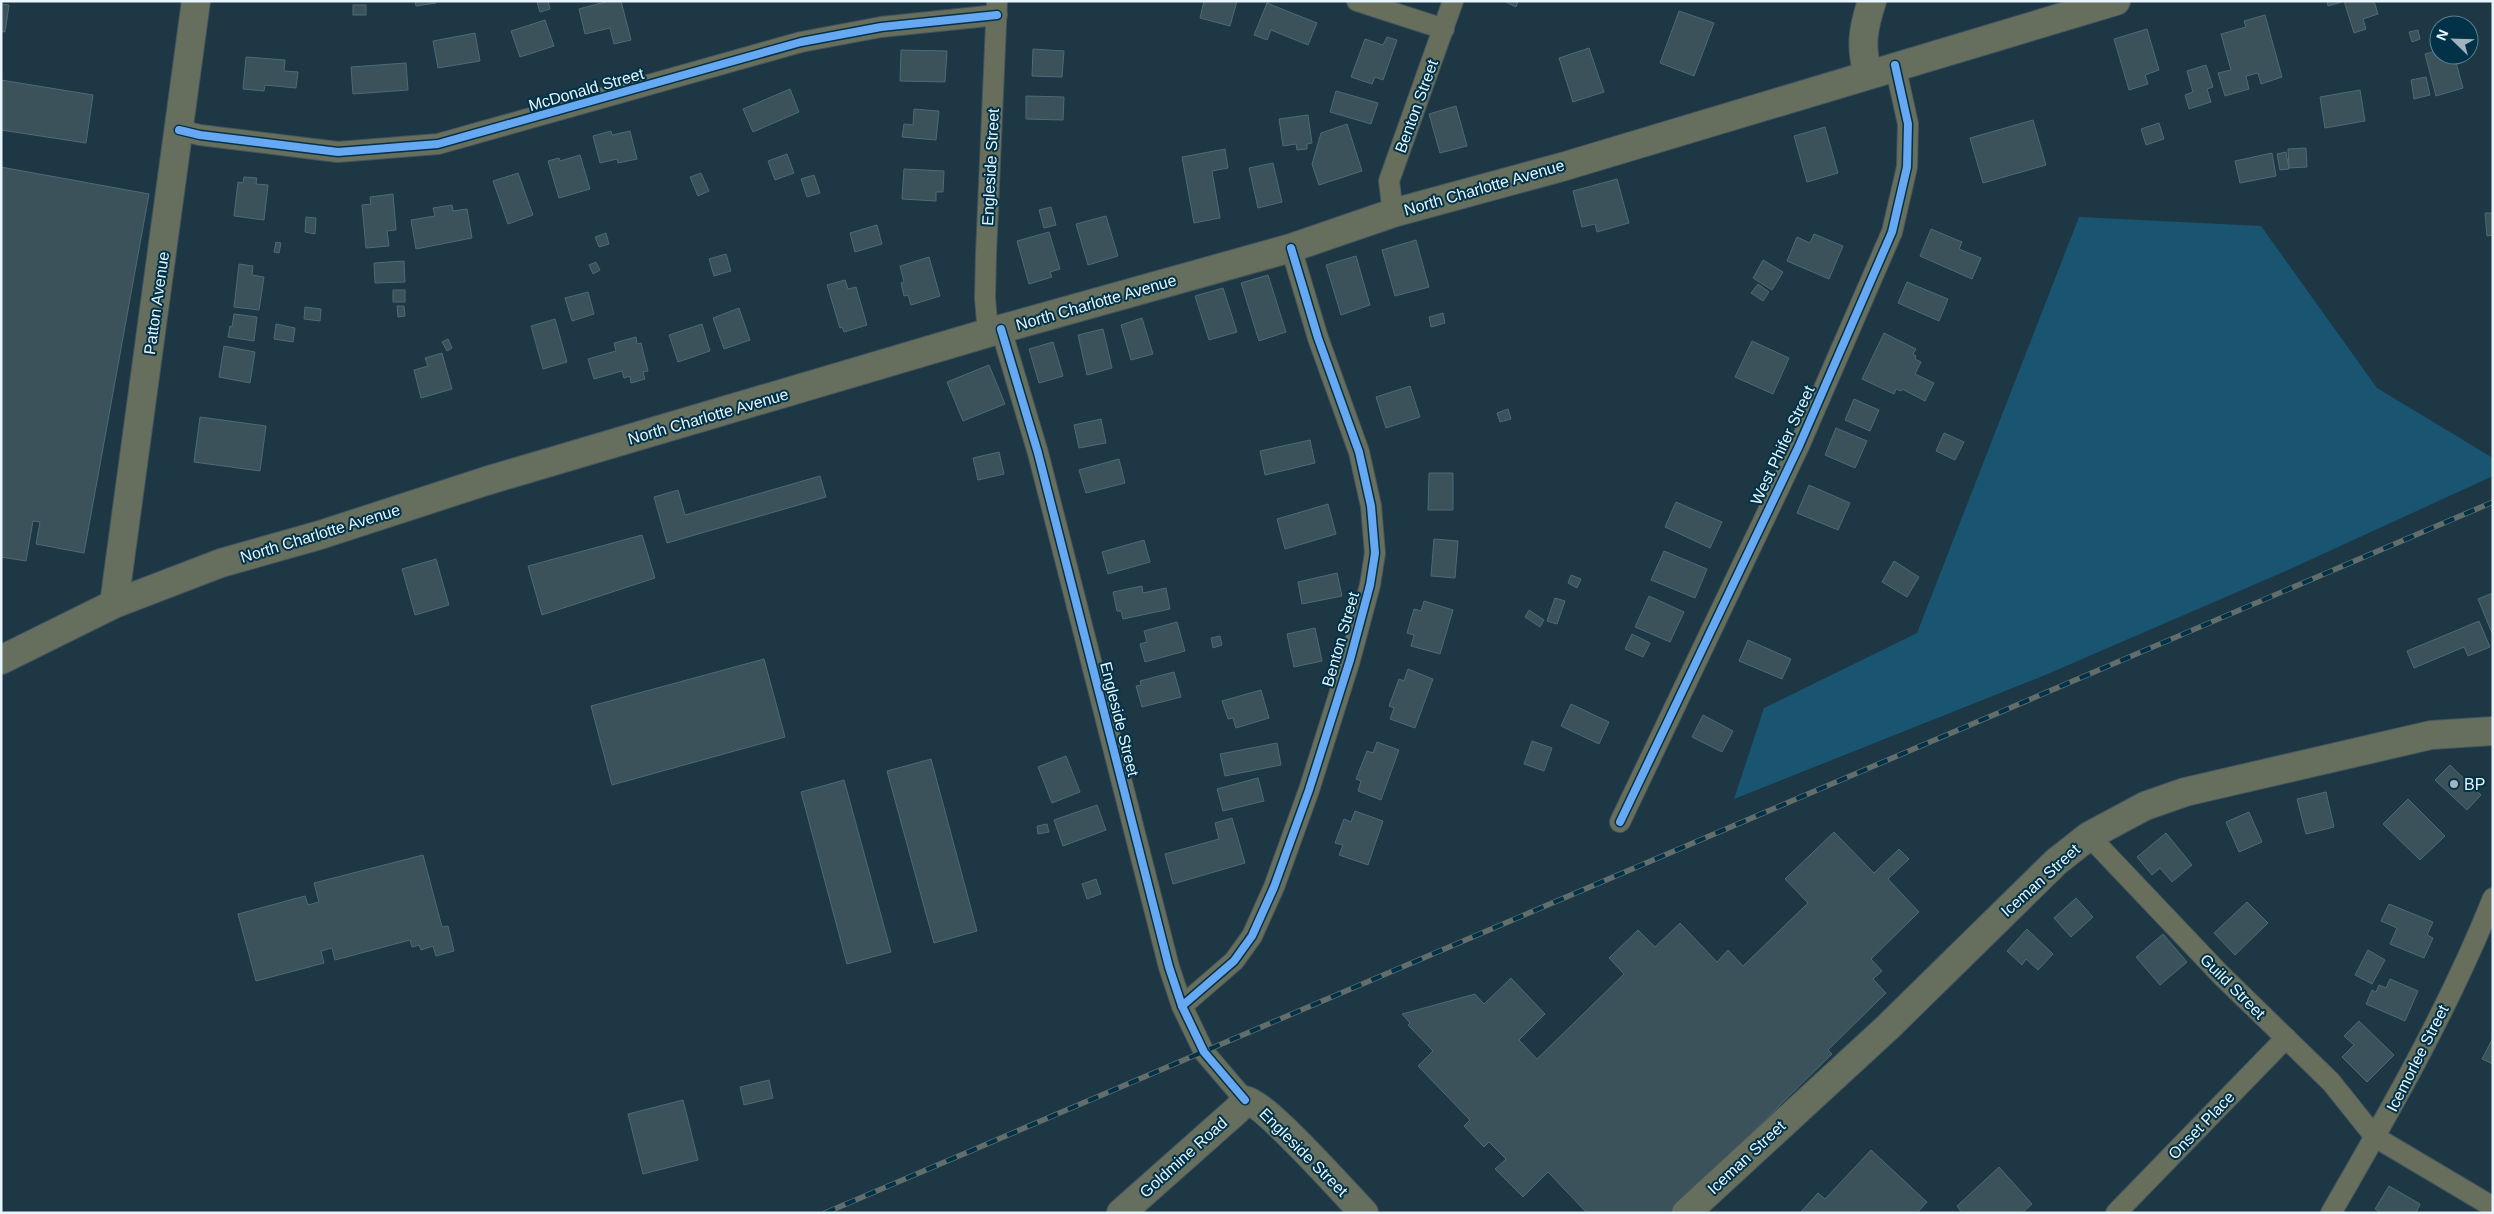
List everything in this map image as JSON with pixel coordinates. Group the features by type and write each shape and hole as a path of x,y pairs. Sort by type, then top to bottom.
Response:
{"main road":[{"name":"Patton Avenue","path":"114,604 196,1"},
{"path":"1868,74 1862,54 1866,18 1872,1"},
{"name":"North Charlotte Avenue","path":"1,660 114,604 221,563 320,535 486,480 995,331 1291,248 1393,213 1562,167 2116,1"},
{"name":"Iceman Street","path":"1686,1213 1888,1026 2056,862 2089,836 2145,806 2185,792 2431,735 2493,730"},
{"name":"Goldmine Road","path":"1121,1213 1237,1110 1245,1100"},
{"name":"Engleside Street","path":"1245,1100 1252,1101 1270,1116 1364,1213"}],"street":[{"path":"1358,1 1444,29"},
{"name":"Benton Street","path":"1393,213 1389,181 1453,1"},
{"name":"McDonald Street","path":"179,130 200,135 338,152 438,144 801,42 997,8"},
{"name":"Engleside Street","path":"997,8 985,298 1038,453 1169,967 1182,1006 1204,1052 1245,1100"},
{"name":"West Phifer Street","path":"1620,822 1799,446 1892,232 1908,167 1908,124 1896,66"},
{"name":"Benton Street","path":"1182,1006 1234,961 1252,936 1274,886 1309,790 1350,660 1370,585 1375,553 1370,506 1358,452 1318,338 1291,248"},
{"name":"Guild Street","path":"2089,836 2221,975 2332,1082 2375,1137"},
{"name":"Icemorlee Street","path":"2331,1213 2418,1060 2474,944 2493,898"},
{"name":"Onset Place","path":"2116,1213 2286,1038"},
{"path":"2375,1137 2493,1207"}],"shaded area":[{"path":"2079,217 2261,226 2377,388 2493,458 2493,476 2288,570 2043,676 1734,799 1764,708 1917,633"}],"building":[{"path":"415,1 436,1 436,3 416,6"},
{"path":"548,1 550,9 540,12 537,2"},
{"path":"609,1 621,1 631,40 614,44 610,28 585,34 579,9"},
{"path":"1204,1 1237,1 1230,26 1200,18"},
{"path":"1504,1 1518,1 1516,7"},
{"path":"2327,1 2342,1 2342,2 2328,6"},
{"path":"2344,1 2374,1 2378,14 2363,19 2366,29 2354,33"},
{"path":"1267,3 1317,23 1308,45 1271,30 1267,40 1254,35"},
{"path":"1,4 9,5 5,32 1,31"},
{"path":"353,5 366,5 366,15 353,15"},
{"path":"1679,11 1714,23 1694,76 1660,63"},
{"path":"2265,15 2282,77 2261,84 2258,73 2246,76 2249,89 2225,96 2218,73 2231,70 2221,34 2246,27 2244,21"},
{"path":"545,20 554,46 520,57 511,31"},
{"path":"2147,29 2159,70 2145,75 2148,84 2129,90 2114,39"},
{"path":"2418,30 2420,39 2412,42 2409,32"},
{"path":"475,33 480,61 438,68 433,41"},
{"path":"1387,37 1397,40 1383,80 1375,77 1372,84 1351,77 1365,39 1383,45"},
{"path":"1589,48 1604,92 1573,102 1559,58"},
{"path":"1033,49 1064,51 1062,77 1032,76"},
{"path":"901,50 947,51 945,82 900,81"},
{"path":"2429,53 2429,65 2457,65 2463,88 2436,96 2425,54"},
{"path":"246,57 285,60 284,71 298,72 296,88 265,85 264,91 243,89"},
{"path":"406,63 408,90 353,94 351,67"},
{"path":"2206,65 2213,87 2207,89 2211,102 2189,109 2185,95 2193,92 2187,71"},
{"path":"2426,77 2430,95 2414,99 2411,80"},
{"path":"1,80 93,95 86,143 1,130"},
{"path":"790,89 799,112 753,132 743,109"},
{"path":"2360,90 2365,121 2325,128 2320,97"},
{"path":"1336,91 1378,103 1371,124 1330,112"},
{"path":"1026,96 1064,97 1063,120 1026,119"},
{"path":"1456,106 1467,146 1440,153 1429,114"},
{"path":"914,109 939,111 936,140 902,137 904,124 913,125"},
{"path":"1308,115 1312,143 1307,144 1307,149 1297,150 1296,144 1283,146 1279,119"},
{"path":"2033,120 2046,165 1983,183 1970,138"},
{"path":"2159,123 2164,139 2146,145 2141,129"},
{"path":"1347,124 1362,171 1319,185 1312,164 1321,133"},
{"path":"1825,127 1838,173 1807,182 1794,136"},
{"path":"611,131 612,135 630,131 637,159 618,163 617,159 600,163 593,136"},
{"path":"2306,148 2307,167 2289,168 2288,149"},
{"path":"1225,149 1228,168 1212,171 1220,218 1194,223 1182,157"},
{"path":"2286,152 2289,169 2280,170 2277,154"},
{"path":"2272,153 2276,176 2240,183 2235,161"},
{"path":"787,154 794,173 775,180 768,161"},
{"path":"580,155 590,189 559,198 548,161 559,158 560,161"},
{"path":"1273,163 1282,202 1258,208 1249,168"},
{"path":"1,167 149,194 84,553 36,544 40,522 33,521 26,561 1,557"},
{"path":"904,169 944,171 943,192 936,192 936,201 902,199"},
{"path":"518,173 533,215 508,224 493,181"},
{"path":"701,173 709,191 698,196 690,177"},
{"path":"814,175 820,193 807,197 801,179"},
{"path":"244,177 257,178 256,184 268,185 264,220 234,216 238,182 243,183"},
{"path":"1617,179 1629,223 1597,232 1595,224 1582,227 1573,191"},
{"path":"393,194 396,230 387,231 389,246 366,248 362,205 371,204 370,197"},
{"path":"452,205 453,211 467,209 472,238 416,249 411,220 435,216 433,208"},
{"path":"1051,207 1056,225 1044,228 1039,210"},
{"path":"2485,213 2493,213 2493,235 2487,236"},
{"path":"1106,216 1118,256 1088,265 1076,224"},
{"path":"306,217 316,218 315,234 305,232"},
{"path":"877,225 882,244 855,252 850,233"},
{"path":"1931,229 1962,242 1959,249 1981,258 1972,279 1920,256"},
{"path":"1049,232 1060,269 1050,272 1052,277 1029,284 1017,241"},
{"path":"606,233 609,244 599,247 595,237"},
{"path":"1814,234 1843,246 1829,279 1787,261 1797,237 1810,243"},
{"path":"1416,240 1429,287 1395,296 1382,250"},
{"path":"276,242 281,243 279,253 274,252"},
{"path":"726,254 731,271 714,276 709,259"},
{"path":"1356,256 1370,305 1341,315 1326,265"},
{"path":"929,257 940,296 911,305 908,295 904,296 901,283 904,282 900,266"},
{"path":"1763,260 1783,272 1772,290 1753,278"},
{"path":"404,261 405,282 375,283 374,263"},
{"path":"596,262 600,270 593,274 589,265"},
{"path":"239,264 253,266 252,275 264,277 259,310 234,307"},
{"path":"1268,275 1286,332 1259,341 1241,283"},
{"path":"845,280 848,289 856,287 867,325 844,332 842,327 840,328 827,285"},
{"path":"1907,282 1948,299 1939,321 1898,303"},
{"path":"1758,284 1769,292 1763,301 1751,293"},
{"path":"1223,288 1237,332 1209,340 1195,296"},
{"path":"393,290 405,290 405,302 393,302"},
{"path":"588,292 594,314 572,321 565,298"},
{"path":"397,306 404,306 405,316 398,317"},
{"path":"305,307 321,309 320,321 304,319"},
{"path":"739,308 750,340 724,349 713,318"},
{"path":"1443,313 1445,323 1431,327 1429,317"},
{"path":"234,314 257,317 254,341 228,337"},
{"path":"1142,318 1153,354 1131,360 1121,325"},
{"path":"555,319 567,362 543,369 531,326"},
{"path":"276,324 295,328 293,342 274,339"},
{"path":"702,324 710,351 678,362 669,335"},
{"path":"1103,329 1112,368 1087,375 1078,335"},
{"path":"1884,333 1916,349 1913,354 1916,356 1915,359 1921,362 1915,374 1934,383 1925,401 1902,389 1901,391 1896,389 1894,394 1862,379"},
{"path":"636,337 637,344 641,343 648,371 643,372 645,379 631,383 630,376 624,378 622,371 594,379 588,359 616,351 614,343"},
{"path":"448,339 452,348 447,351 442,342"},
{"path":"1752,341 1789,358 1773,394 1735,377"},
{"path":"1053,342 1063,376 1039,383 1029,349"},
{"path":"224,346 255,352 250,383 219,377"},
{"path":"442,353 452,389 421,398 414,370 428,366 425,358"},
{"path":"989,365 1005,404 963,421 947,382"},
{"path":"1410,386 1420,417 1386,428 1376,397"},
{"path":"1854,399 1879,410 1870,431 1845,420"},
{"path":"1508,409 1511,419 1500,422 1497,413"},
{"path":"200,417 266,426 260,471 194,462"},
{"path":"1101,419 1106,443 1079,448 1074,425"},
{"path":"1836,428 1867,441 1855,468 1825,455"},
{"path":"1944,433 1964,442 1955,460 1936,451"},
{"path":"1310,440 1315,463 1265,475 1260,451"},
{"path":"999,452 1004,474 978,480 973,458"},
{"path":"1119,459 1125,483 1086,493 1079,470"},
{"path":"1429,473 1453,473 1453,510 1428,510"},
{"path":"820,476 826,497 667,543 654,497 678,490 685,515"},
{"path":"1809,485 1850,503 1838,530 1797,513"},
{"path":"1676,502 1722,522 1710,548 1665,527"},
{"path":"1328,504 1336,534 1285,549 1277,519"},
{"path":"642,535 655,578 542,615 528,566"},
{"path":"1434,539 1458,541 1455,578 1431,576"},
{"path":"1144,540 1150,562 1108,574 1102,552"},
{"path":"1664,551 1707,569 1695,598 1651,580"},
{"path":"436,559 449,605 415,615 402,569"},
{"path":"1894,561 1919,577 1907,597 1882,582"},
{"path":"1337,573 1342,596 1302,604 1298,582"},
{"path":"1571,575 1581,579 1577,588 1568,583"},
{"path":"1142,586 1143,593 1166,588 1170,609 1123,619 1121,611 1117,611 1113,592"},
{"path":"2493,593 2493,633 2492,633 2478,599"},
{"path":"1649,596 1684,612 1670,642 1635,627"},
{"path":"1555,598 1565,601 1557,624 1547,621"},
{"path":"1424,601 1453,610 1440,654 1411,646 1414,635 1407,633 1414,609 1421,611"},
{"path":"1529,610 1544,620 1540,627 1525,617"},
{"path":"2479,621 2490,647 2468,656 2464,647 2414,668 2407,651"},
{"path":"1177,622 1185,651 1145,662 1140,644 1147,642 1144,631"},
{"path":"1315,628 1322,661 1294,667 1287,634"},
{"path":"1632,634 1650,643 1643,657 1625,649"},
{"path":"1220,636 1222,645 1213,648 1211,638"},
{"path":"1748,640 1791,659 1782,679 1739,661"},
{"path":"764,659 785,737 612,785 591,706"},
{"path":"1408,669 1433,679 1415,728 1390,719 1394,708 1389,706 1399,679 1404,681"},
{"path":"1174,672 1181,697 1142,707 1136,686 1141,685 1140,681"},
{"path":"1261,690 1269,718 1236,728 1233,718 1228,719 1222,701"},
{"path":"1571,704 1609,722 1599,744 1561,726"},
{"path":"1703,715 1733,731 1722,752 1692,737"},
{"path":"1532,741 1552,748 1544,771 1524,764"},
{"path":"1377,742 1399,750 1381,800 1358,791 1361,781 1356,779 1367,751 1373,753"},
{"path":"1277,743 1281,765 1225,776 1220,754"},
{"path":"1066,756 1080,792 1052,803 1038,767"},
{"path":"931,759 977,931 934,943 887,771"},
{"path":"2450,765 2481,795 2467,810 2435,780"},
{"path":"1258,778 1264,801 1223,811 1217,789"},
{"path":"844,780 891,952 847,964 801,792"},
{"path":"2326,792 2334,827 2306,834 2297,799"},
{"path":"2408,799 2445,836 2420,860 2383,824"},
{"path":"1097,805 1106,830 1063,846 1054,820"},
{"path":"1355,811 1383,821 1368,865 1339,855 1343,845 1335,843 1344,819 1351,822"},
{"path":"2249,812 2262,842 2239,852 2226,822"},
{"path":"1232,818 1245,863 1173,884 1165,854 1219,839 1215,823"},
{"path":"1047,824 1049,832 1038,834 1037,826"},
{"path":"1834,832 1874,873 1899,849 1909,859 1888,879 1919,912 1871,959 1882,971 1873,979 1886,993 1828,1050 1832,1054 1670,1213 1587,1213 1548,1172 1523,1197 1495,1169 1506,1159 1489,1142 1484,1147 1464,1126 1470,1120 1418,1066 1433,1051 1408,1025 1410,1023 1402,1014 1475,994 1484,1004 1511,978 1545,1014 1519,1040 1537,1059 1624,974 1609,958 1638,930 1655,947 1680,923 1717,962 1728,950 1743,966 1808,903 1785,879"},
{"path":"2166,833 2192,865 2172,882 2160,868 2152,875 2137,857"},
{"path":"423,855 442,927 448,926 454,951 436,956 433,946 421,950 419,945 412,947 410,940 335,960 332,948 321,951 324,963 256,981 238,914 305,896 308,905 319,902 314,883"},
{"path":"1096,879 1101,894 1087,899 1082,884"},
{"path":"2076,898 2093,917 2071,937 2054,918"},
{"path":"2247,902 2268,923 2235,955 2214,933"},
{"path":"2389,904 2433,922 2427,935 2433,938 2424,958 2390,944 2397,928 2381,921"},
{"path":"2027,929 2053,954 2038,970 2026,959 2022,965 2007,951"},
{"path":"2163,934 2187,962 2160,985 2136,957"},
{"path":"2368,950 2385,960 2372,984 2355,975"},
{"path":"2390,979 2418,991 2405,1021 2366,1004 2372,990 2376,992 2379,985 2386,988"},
{"path":"2359,1021 2394,1055 2367,1082 2342,1057 2354,1045 2344,1036"},
{"path":"2493,1038 2493,1064 2482,1059"},
{"path":"769,1080 773,1098 744,1105 740,1087"},
{"path":"683,1100 698,1160 643,1174 628,1114"},
{"path":"1871,1150 1927,1202 1917,1213 1800,1213 1818,1193 1825,1199"},
{"path":"1999,1167 2032,1204 2022,1213 1962,1213 1957,1206"},
{"path":"2389,1186 2420,1204 2416,1213 2381,1213 2375,1209"}],"railway":[{"path":"825,1213 2493,502"}],"cycle path":[{"path":"179,130 200,135 338,152 438,144 801,42 881,27 997,15"},
{"path":"1620,822 1799,446 1892,232 1907,167 1908,124 1895,65"},
{"path":"1182,1006 1234,961 1252,936 1274,887 1309,790 1350,660 1370,585 1375,553 1371,506 1359,452 1318,338 1291,248"},
{"path":"1001,329 1038,453 1169,967 1182,1006 1204,1052 1245,1100"}],"place":[{"name":"BP","path":"2454,784"}]}
